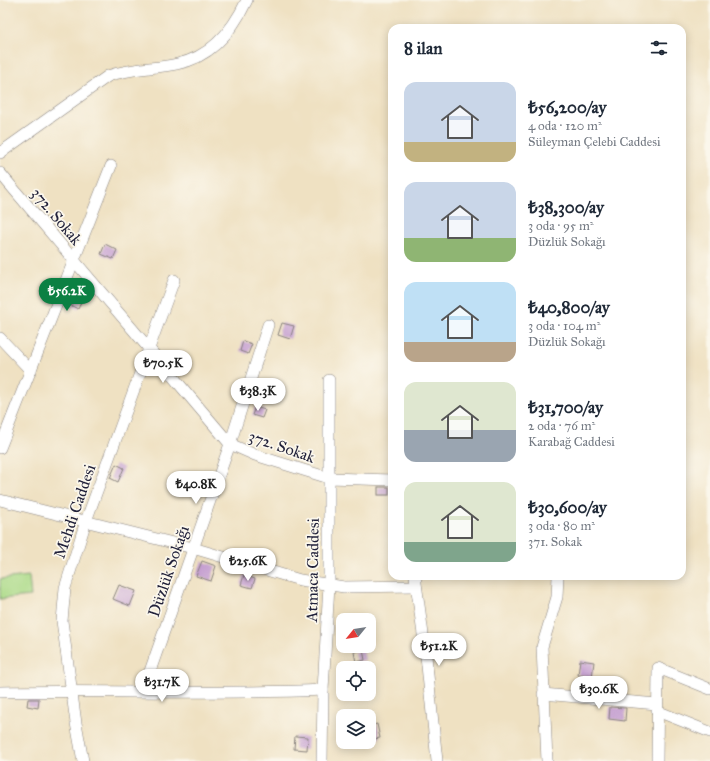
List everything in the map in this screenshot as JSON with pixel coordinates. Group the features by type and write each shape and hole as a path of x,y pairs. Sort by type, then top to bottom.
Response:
{"street":[{"path":"0,153 41,125 89,88 108,76 126,71 178,64 202,54 228,34 238,20 247,0"},
{"path":"0,448 75,262 111,166"},
{"name":"372. Sokak","path":"0,173 230,444 255,455 329,478 388,480"},
{"name":"Mehdi Caddesi","path":"83,761 62,610 65,588 86,521 174,280"},
{"name":"Düzlük Sokağı","path":"143,691 230,444 268,325"},
{"path":"0,338 31,371"},
{"name":"Atmaca Caddesi","path":"322,761 323,690 329,585 330,380"},
{"path":"0,500 193,548 300,580 329,585 363,587 416,581 426,656 437,761"},
{"path":"547,761 542,647 557,596 558,580"},
{"path":"657,761 658,668 710,689"},
{"path":"0,692 72,690 245,693 323,690"},
{"path":"543,694 657,708 710,732"}],"green space":[{"path":"29,576 31,596 0,599 0,579"}],"building":[{"path":"105,244 117,250 113,259 101,254"},
{"path":"73,292 84,296 78,309 68,304"},
{"path":"282,323 294,326 290,339 278,335"},
{"path":"243,341 252,344 248,354 240,351"},
{"path":"255,407 265,410 262,418 252,415"},
{"path":"116,464 124,468 118,482 110,478"},
{"path":"378,487 388,487 388,495 378,495"},
{"path":"202,561 216,566 211,581 196,576"},
{"path":"244,575 255,579 252,588 241,585"},
{"path":"119,585 136,591 130,606 113,599"},
{"path":"354,653 364,653 365,660 356,661"},
{"path":"580,660 594,662 592,677 578,675"},
{"path":"28,699 39,699 38,708 27,706"},
{"path":"610,707 626,708 625,721 609,719"},
{"path":"376,724 380,738 376,739"},
{"path":"295,736 308,737 307,750 294,749"}]}
